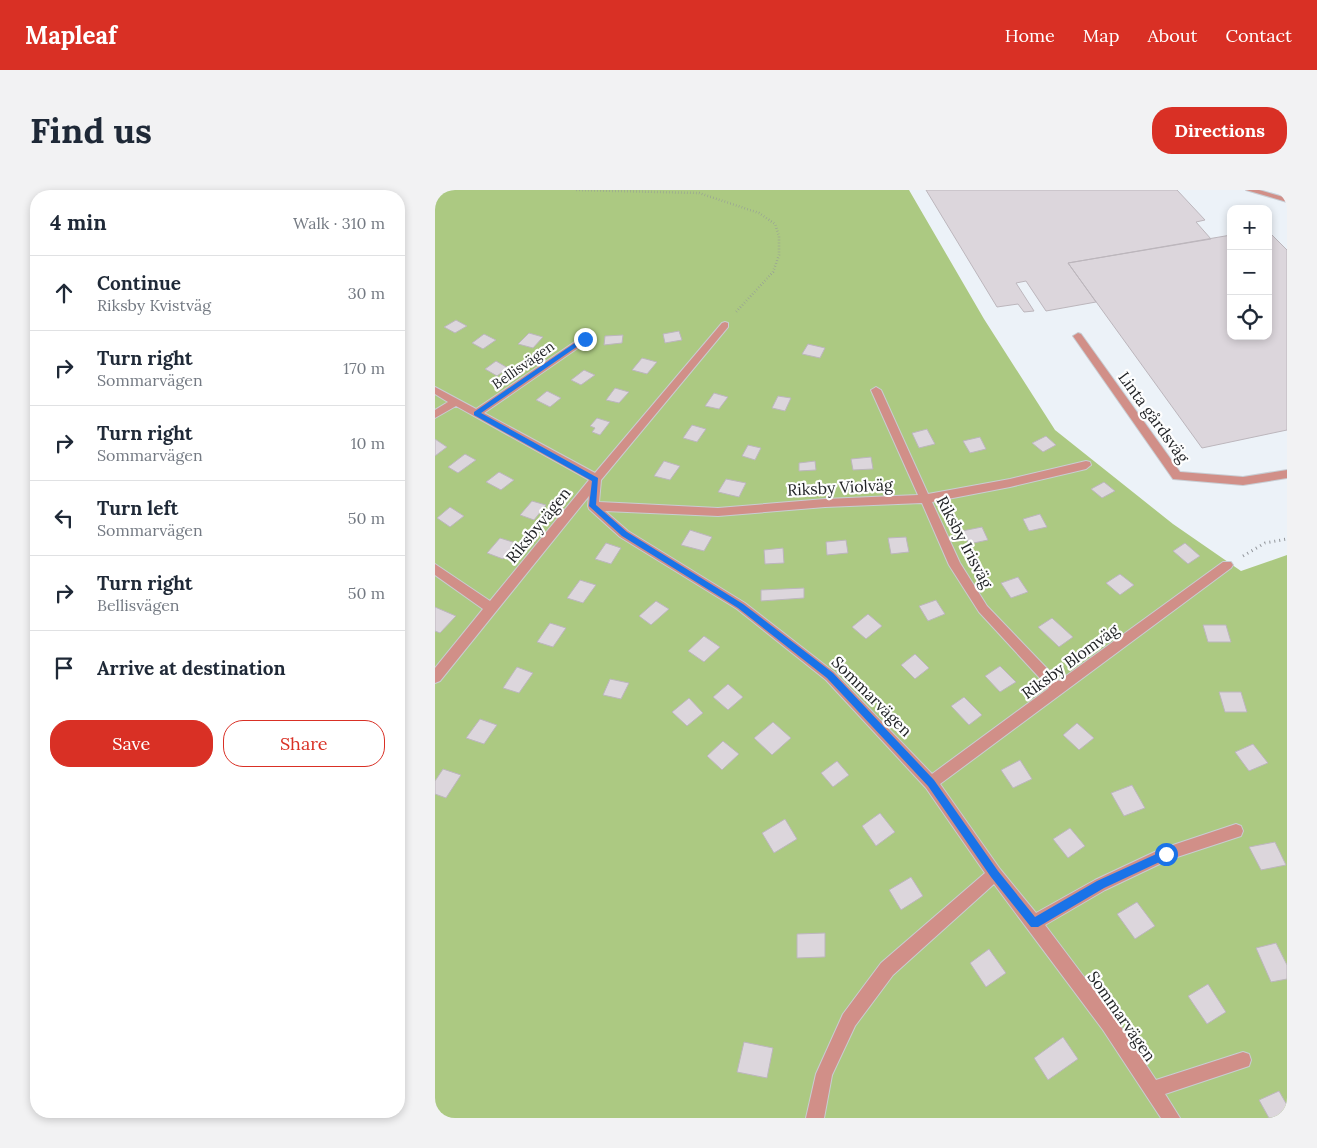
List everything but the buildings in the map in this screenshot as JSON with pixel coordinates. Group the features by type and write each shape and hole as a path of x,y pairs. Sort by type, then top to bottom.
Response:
{"street":[{"path":"1250,190 1287,200"},
{"name":"Riksbyvägen","path":"435,678 595,479 725,325"},
{"name":"Linta gårdsväg","path":"1077,336 1177,476 1243,481 1287,474"},
{"name":"Bellisvägen","path":"477,413 585,339"},
{"path":"435,390 595,479 593,506"},
{"name":"Riksby Irisväg","path":"876,390 955,565 983,609 1057,688"},
{"path":"435,415 455,402"},
{"name":"Riksby Violväg","path":"593,506 718,512 924,499 1010,483 1086,465"},
{"name":"Sommarvägen","path":"593,506 624,534 741,606 830,676 931,783 995,874 1109,1024 1171,1118"},
{"name":"Riksby Blomväg","path":"931,783 1057,688 1117,648 1227,565"},
{"path":"435,569 492,609"},
{"path":"1034,923 1100,885 1158,858 1235,831"},
{"path":"815,1118 824,1074 854,1013 887,969 995,874"},
{"path":"1152,1090 1243,1060"}],"path":[{"path":"576,190 699,193 759,213 775,224 779,236 779,255 773,272 747,298 725,325"},
{"path":"1227,565 1265,543 1287,538"}],"green space":[{"path":"435,190 909,190 984,319 1055,430 1173,524 1241,571 1287,555 1287,1118 435,1118"}],"route":[{"path":"585,339 477,413 595,479 593,506 624,534 741,606 830,676 931,783 995,874 1034,923 1100,885 1166,854"}]}
